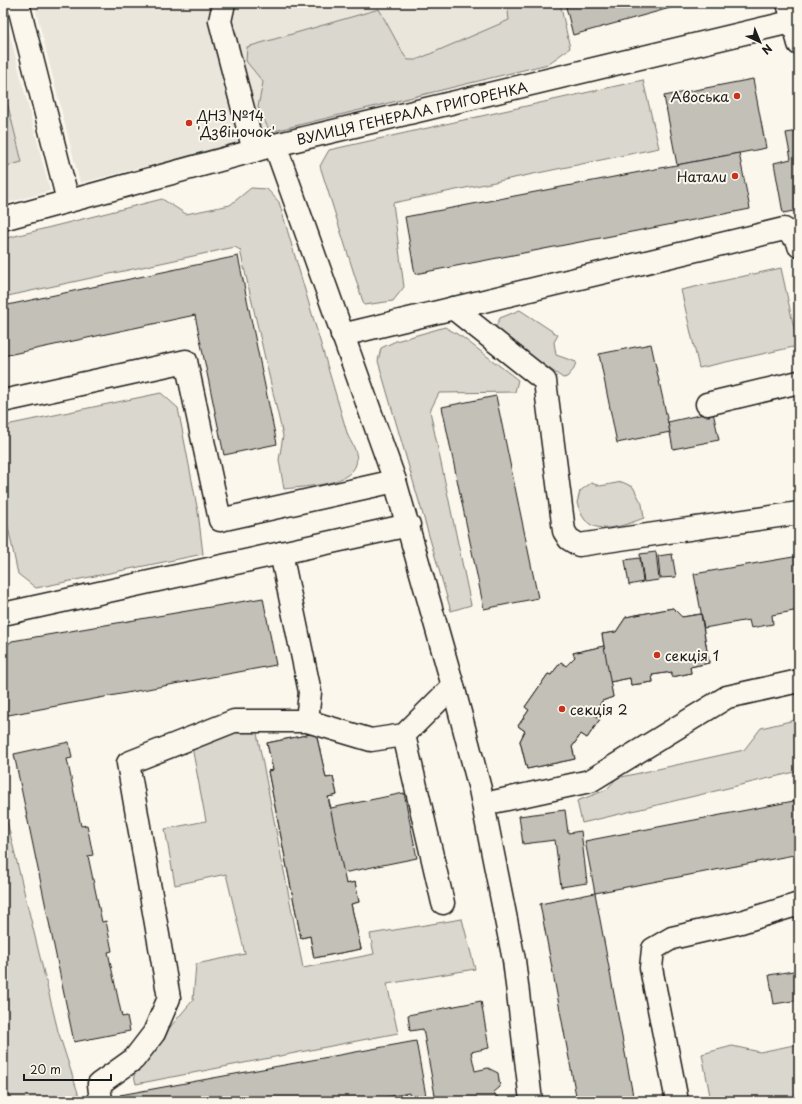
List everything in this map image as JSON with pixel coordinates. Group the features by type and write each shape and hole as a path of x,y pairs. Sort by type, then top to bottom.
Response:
{"street":[{"path":"18,3 68,201"},
{"path":"224,3 220,21 254,151"},
{"path":"793,15 799,44"},
{"name":"ВУЛИЦЯ ГЕНЕРАЛА ГРИГОРЕНКА","path":"3,219 254,151 793,15"},
{"path":"275,146 395,481 453,686 484,804 514,960 531,1101"},
{"path":"342,335 784,229 798,240 799,246"},
{"path":"453,308 545,381 564,531 569,539 579,545 799,513"},
{"path":"3,402 186,362 220,520 395,481"},
{"path":"707,404 799,382"},
{"path":"3,612 3,614 408,525"},
{"path":"281,553 310,692 307,721"},
{"path":"484,804 590,781 727,697 799,681"},
{"path":"100,1101 99,1084 134,1059 154,1033 169,998 128,763 234,721 307,721 370,740 404,735 453,686"},
{"path":"404,735 444,903"},
{"path":"677,1101 651,968 653,949 672,938 742,922 799,904"}],"shaded area":[{"name":"ДНЗ №14 'Дзвіночок'","path":"34,3 532,3 548,64 80,183"},
{"path":"507,3 560,3 570,48 548,64 270,132 258,107 263,82 246,61 247,47 379,9 404,55 408,60 416,60 509,20"},
{"path":"3,8 50,191 3,204"},
{"path":"643,80 659,148 393,203 404,287 393,301 364,305 320,166 329,150"},
{"path":"6,98 22,162 3,167 3,99"},
{"path":"251,188 267,189 279,202 348,436 356,453 356,464 351,472 342,478 331,482 284,489 279,460 283,436 240,250 235,247 3,297 3,239 162,199 186,214 230,205"},
{"path":"781,268 798,346 699,368 681,290"},
{"path":"520,310 558,335 554,342 556,355 576,362 574,369 567,377 563,378 494,330 500,318"},
{"path":"445,327 462,337 518,380 515,392 439,393 430,411 471,605 451,611 378,361 381,348 396,341"},
{"path":"161,393 178,408 198,512 203,554 36,588 18,574 3,504 3,432 11,424"},
{"path":"622,482 633,487 642,504 644,518 630,523 606,528 591,525 585,520 577,503 580,491 591,483 600,486"},
{"path":"799,719 799,771 582,823 577,801 606,790 617,778 744,750 761,728"},
{"path":"235,726 256,728 303,968 374,954 370,934 462,919 475,969 387,984 398,1033 136,1084 133,1071 193,1000 196,964 245,954 226,874 175,885 165,829 206,821 192,747"},
{"path":"3,805 58,1031 79,1096 45,1101 3,1101"},
{"path":"799,1044 799,1101 711,1101 702,1054 732,1046 760,1052"}],"building":[{"path":"287,3 310,3 288,9"},
{"path":"565,3 688,3 573,35"},
{"path":"753,79 766,148 677,165 664,96"},
{"path":"799,131 799,210 783,213 774,163 791,159 786,133"},
{"path":"739,153 750,209 415,274 405,217"},
{"path":"238,256 277,444 224,455 195,315 3,356 3,306"},
{"path":"651,344 670,432 617,443 599,354"},
{"path":"496,396 538,598 484,609 442,407"},
{"path":"713,412 719,440 673,449 668,422"},
{"path":"656,552 659,580 644,582 640,554"},
{"path":"672,554 676,577 660,578 658,556"},
{"path":"799,556 799,610 772,615 773,624 751,628 749,620 704,628 694,574"},
{"path":"640,558 643,582 629,585 625,560"},
{"path":"263,598 276,665 3,716 3,648 12,641"},
{"name":"секція 1","path":"673,608 682,617 701,614 709,663 690,667 691,673 672,677 672,672 652,675 653,682 631,685 630,678 610,682 602,634 616,632 626,617"},
{"path":"673,608 682,617 701,614 709,663 690,667 691,673 672,677 672,672 652,675 653,682 631,685 630,678 610,682 613,697 602,701 594,714 600,719 587,738 581,734 572,747 575,759 527,769 520,741 525,731 518,726 529,710 525,707 548,674 551,675 561,662 566,666 575,657 573,653 604,646 602,634 616,632 626,617"},
{"name":"секція 2","path":"604,646 613,697 602,701 594,714 600,719 587,738 581,734 572,747 575,759 527,769 520,741 525,731 518,726 529,710 525,707 548,674 551,675 561,662 566,666 575,657 573,653"},
{"path":"316,733 326,778 333,777 337,795 328,797 331,808 404,793 417,858 343,873 346,884 355,882 359,902 351,904 361,949 314,958 310,936 301,938 268,771 273,770 267,743"},
{"path":"316,733 326,778 333,777 337,795 328,797 346,884 355,882 359,902 351,904 361,949 314,958 310,936 301,938 268,771 273,770 267,743"},
{"path":"69,742 72,758 67,759 81,826 87,825 93,855 88,856 102,922 106,921 112,951 108,952 122,1017 127,1016 130,1031 74,1042 14,754"},
{"path":"799,800 799,854 595,893 585,841"},
{"path":"565,810 568,833 581,831 587,883 561,887 555,840 523,844 519,816"},
{"path":"595,893 634,1101 577,1101 540,904"},
{"path":"799,970 799,1000 774,1004 769,975"},
{"path":"481,1001 489,1048 471,1052 475,1071 488,1068 498,1073 500,1087 493,1093 502,1101 436,1101 423,1029 410,1031 408,1015"},
{"path":"416,1041 426,1096 410,1098 409,1093 367,1101 121,1101 120,1095"}],"place":[{"name":"Авоська","path":"737,96"},
{"name":"ДНЗ №14 'Дзвіночок'","path":"189,123"},
{"name":"Натали","path":"735,176"},
{"name":"секція 1","path":"657,655"},
{"name":"секція 2","path":"562,709"}]}
